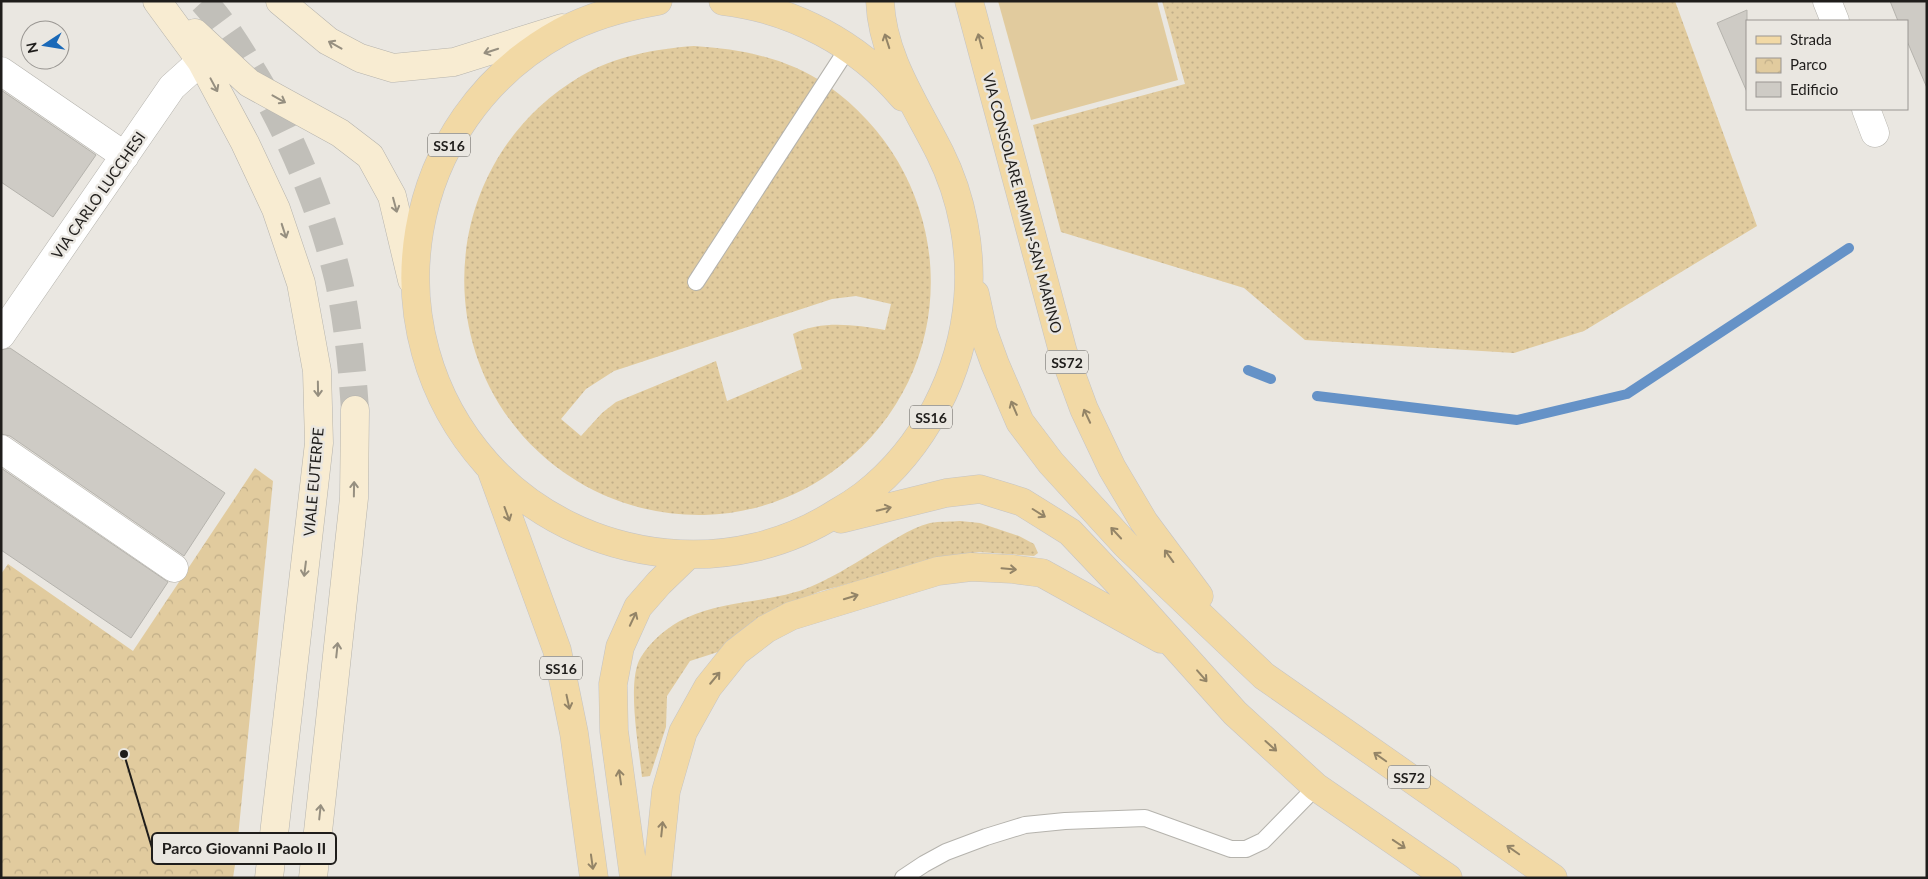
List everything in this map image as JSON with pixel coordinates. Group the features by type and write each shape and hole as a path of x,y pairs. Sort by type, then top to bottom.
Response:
{"main road":[{"name":"VIALE EUTERPE","path":"157,1 201,61 245,143 276,209 301,283 317,371 319,443 269,878"},
{"path":"161,1 248,82 340,133 370,156 392,196 403,236 415,296"},
{"path":"280,1 328,41 360,58 393,68 454,62 587,20"},
{"name":"SS16","path":"658,1 618,9 587,20 557,34 530,51 505,72 470,111 453,137 430,184 422,214 415,266 415,296 425,351 440,393 461,431 491,468 523,498 544,512 590,536 639,550 688,555 731,553 778,542 819,524 864,495 896,466 926,426 948,383 964,328 968,297 969,267 965,230 952,179 910,98 893,60 881,22 880,1"},
{"name":"SS16","path":"723,1 770,10 804,23 848,48 869,64 895,89 913,110 928,133"},
{"name":"VIA CONSOLARE RIMINI-SAN MARINO","path":"969,1 1063,352 1084,409 1112,468 1144,522 1190,585 1264,676"},
{"name":"VIA CONSOLARE RIMINI-SAN MARINO","path":"969,267 983,331 1020,422 1051,463 1126,545 1264,676 1553,878"},
{"path":"313,878 354,498 355,410"},
{"name":"SS16","path":"491,468 557,650 574,733 594,878"},
{"path":"819,524 946,493 980,489 1022,502 1070,532 1235,713 1316,787 1448,878"},
{"path":"634,878 614,731 613,684 620,647 638,607 688,555"},
{"path":"657,878 666,791 683,732 708,687 736,652 766,629 791,616 938,572 971,567 1012,569 1042,573 1177,648"}],"street":[{"path":"1827,1 1835,20"},
{"name":"VIA CARLO LUCCHESI","path":"1,334 172,87 201,61"},
{"path":"1,71 125,156"},
{"path":"1,449 174,568"}],"lane":[{"path":"696,282 848,48"},
{"path":"903,878 946,852 986,837 1025,825 1065,821 1145,818 1231,849 1246,849 1262,842 1316,787"}],"green space":[{"path":"998,1 1157,1 1178,80 1031,120"},
{"path":"1162,1 1675,1 1757,226 1584,331 1514,353 1305,340 1244,288 1061,232 1033,125 1185,84"},
{"path":"694,46 764,56 796,68 827,85 870,124 902,169 922,220 931,272 927,326 910,377 882,425 840,466 810,486 759,507 722,514 687,515 654,511 622,502 577,481 527,441 492,391 471,336 464,278 472,220 494,165 530,116 581,76 594,69 636,55","holes":["856,296 891,304 885,330 850,325 827,325 793,334 802,369 727,401 716,361 616,402 602,413 581,436 561,419 586,389 614,371 832,299"]},
{"path":"255,468 273,481 233,878 1,878 1,574 8,564 133,651"},
{"path":"960,521 980,523 1019,536 1034,544 1038,553 1034,556 979,552 949,557 821,591 776,609 721,651 690,661 667,696 666,727 650,776 642,777 636,733 634,682 641,657 666,630 679,621 700,612 731,604 779,596 810,587 841,572 914,529 930,523"}],"building":[{"path":"1890,1 1927,1 1927,88 1908,43 1908,20 1898,20"},
{"path":"1747,10 1746,90 1717,23"},
{"path":"1,90 96,155 53,217 1,182"},
{"path":"10,348 225,493 184,556 10,436 1,434 1,350"},
{"path":"1,468 168,582 131,638 1,550"}],"waterway":[{"path":"1317,396 1517,420 1627,394 1849,248"},
{"path":"1248,370 1271,379"}],"tunnel":[{"path":"203,1 232,39 251,69 283,127 306,178 324,229 339,282 349,346 355,410"}],"place":[{"name":"Parco Giovanni Paolo II","path":"124,754"}]}
